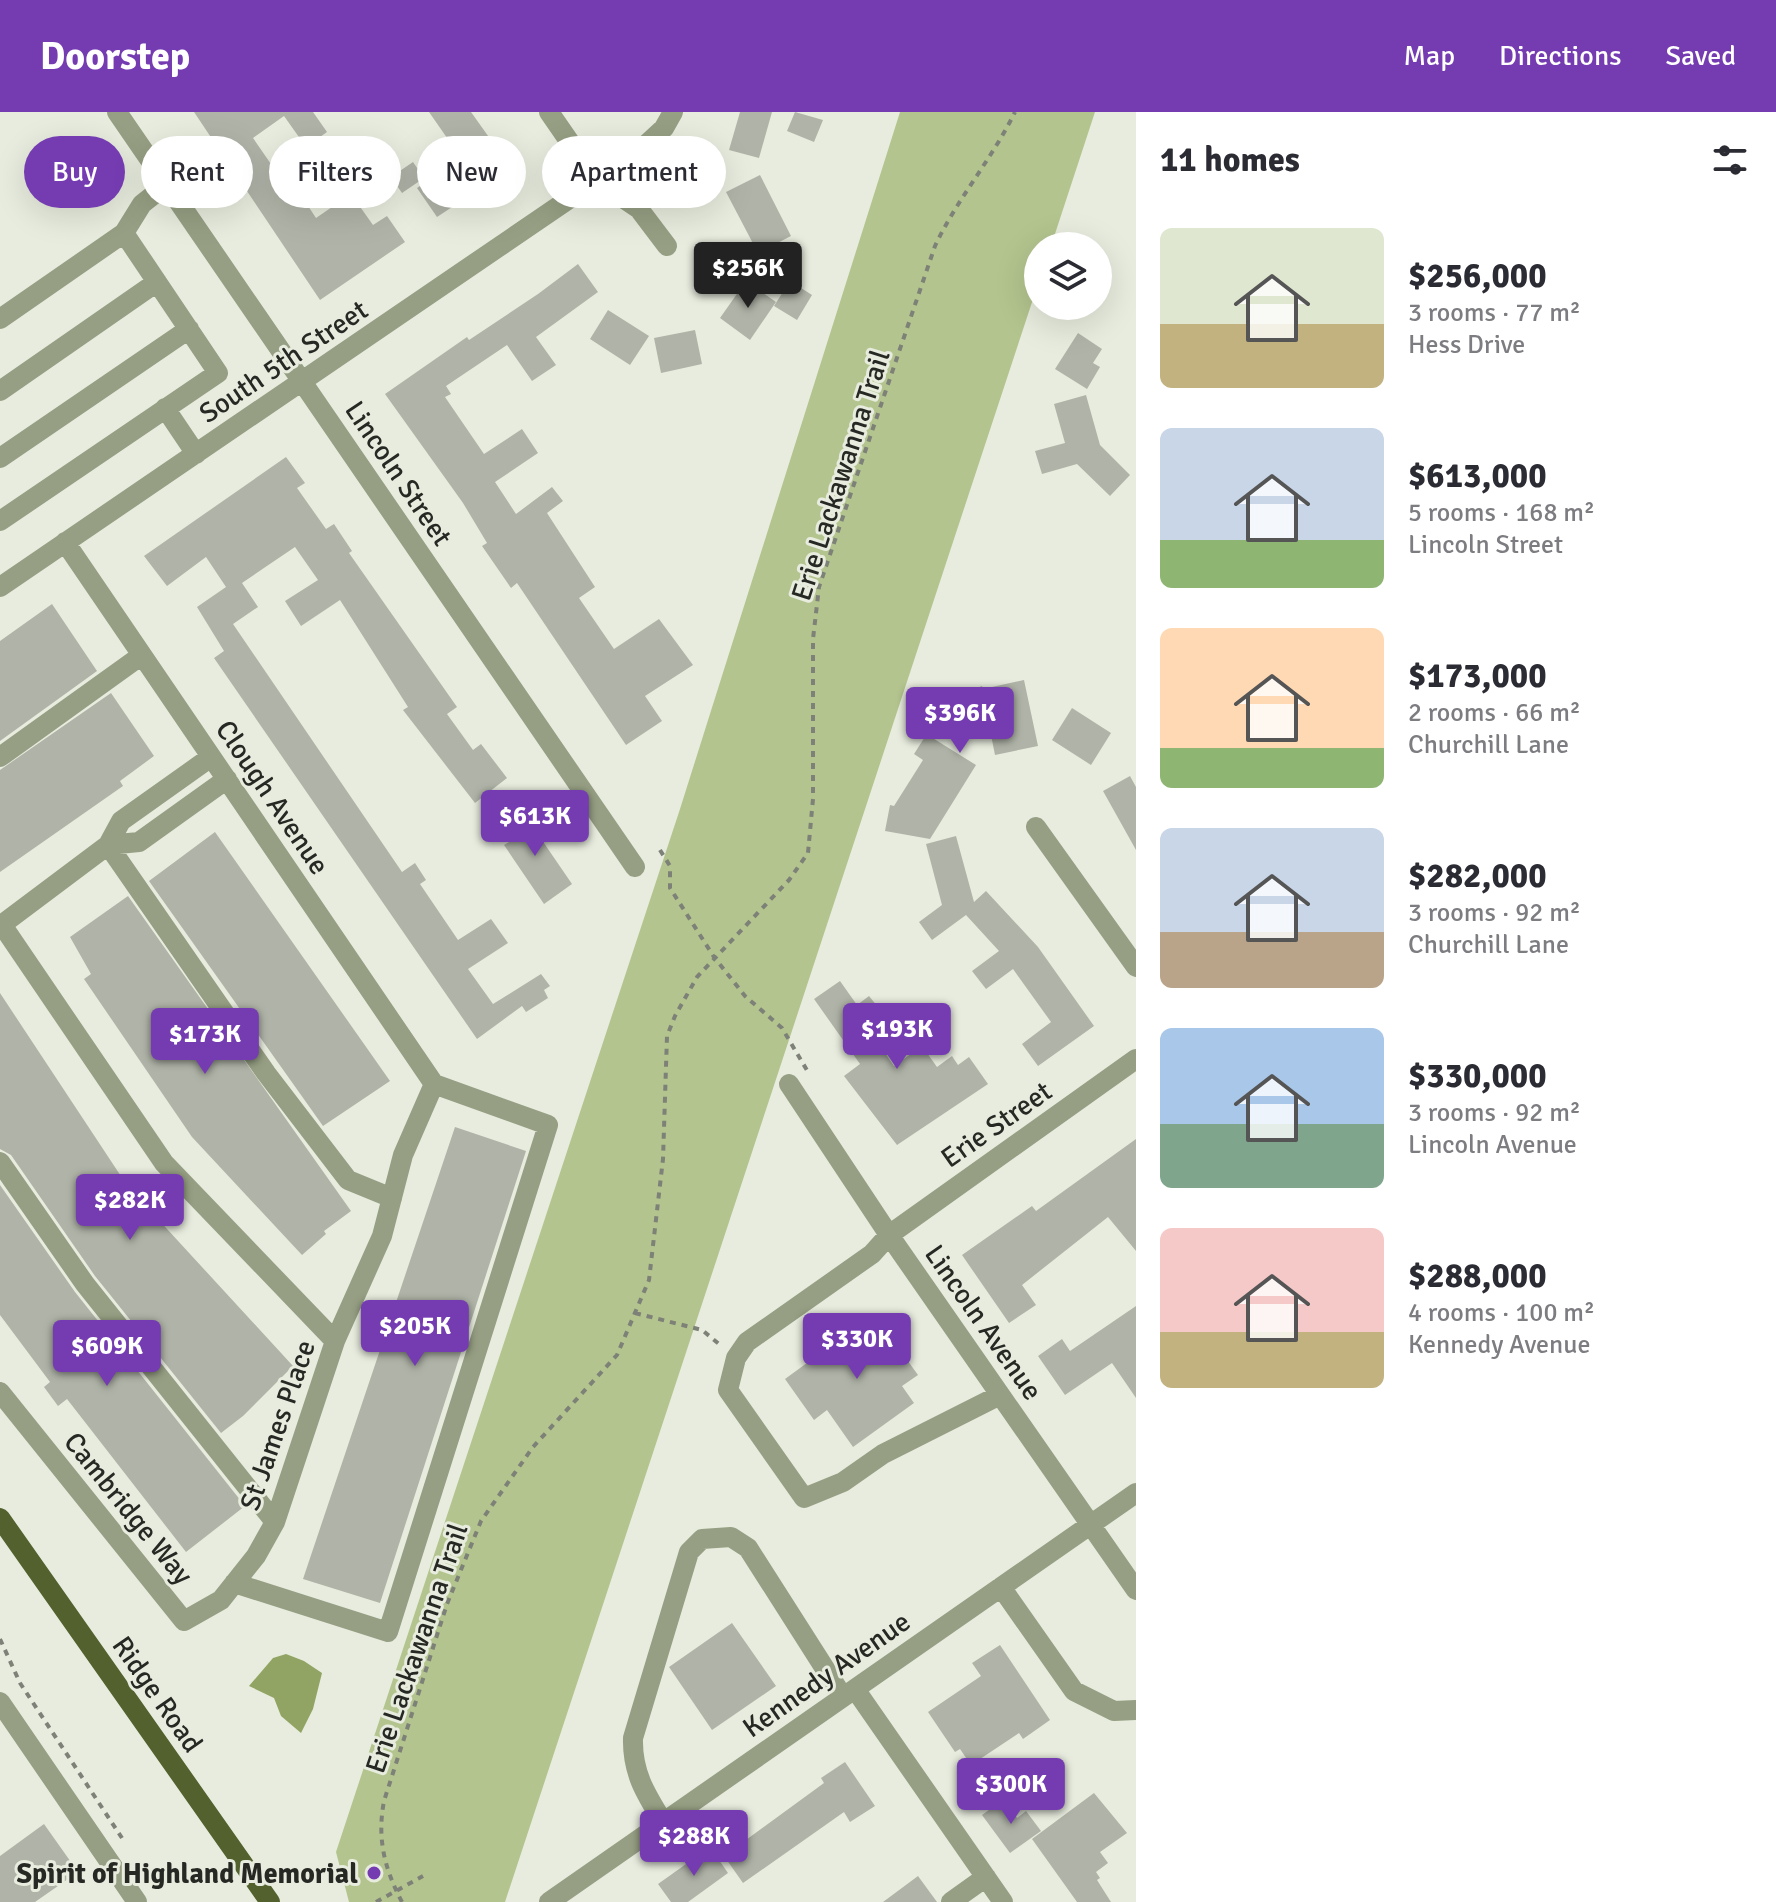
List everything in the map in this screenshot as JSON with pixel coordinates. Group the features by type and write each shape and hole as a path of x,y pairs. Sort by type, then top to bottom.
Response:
{"main road":[{"name":"Ridge Road","path":"0,1518 270,1902"}],"street":[{"name":"Lincoln Street","path":"117,112 141,148"},
{"path":"549,112 566,136"},
{"name":"South 5th Street","path":"655,136 673,112"},
{"path":"0,319 124,233 141,206"},
{"name":"Lincoln Street","path":"182,208 635,867"},
{"name":"South 5th Street","path":"2,580 65,542 196,454 555,208"},
{"path":"638,208 667,246"},
{"path":"0,521 218,373 124,233"},
{"path":"0,391 157,282"},
{"path":"0,458 189,329"},
{"path":"165,408 196,454"},
{"name":"Clough Avenue","path":"65,542 434,1084"},
{"path":"0,757 142,655"},
{"path":"211,757 121,821 108,845 1,926 164,1163 335,1341"},
{"path":"108,845 139,842 227,779"},
{"path":"1036,827 1136,967"},
{"path":"108,845 266,1073 348,1180 392,1198"},
{"name":"Erie Street","path":"736,1358 747,1342 872,1254 889,1235 1136,1059"},
{"path":"234,1583 388,1632 548,1125 434,1084"},
{"name":"St James Place","path":"184,1621 221,1600 275,1522 335,1341 382,1236 403,1155 434,1084"},
{"name":"Lincoln Avenue","path":"789,1084 889,1235 1136,1590"},
{"path":"0,1162 85,1284 275,1522"},
{"path":"736,1358 728,1390 804,1498 843,1482 883,1454 1000,1395"},
{"name":"Cambridge Way","path":"0,1392 184,1621"},
{"name":"Kennedy Avenue","path":"559,1899 663,1822 1136,1493"},
{"path":"663,1822 639,1783 633,1762 633,1738 689,1552 702,1539 731,1537 748,1548 849,1693 1003,1902"},
{"path":"1001,1587 1074,1691 1114,1711 1136,1710"},
{"path":"0,1702 137,1902"},
{"path":"951,1902 986,1877"}],"path":[{"name":"Erie Lackawanna Trail","path":"402,1902 380,1842 384,1801 447,1604 481,1521 533,1447 617,1355 649,1280 660,1189 667,1036 697,977 789,880 808,853 813,799 813,639 819,587 935,246 947,220 1002,138 1015,112"},
{"path":"660,850 670,866 670,888 714,957 745,996 782,1028 810,1070 789,1084"},
{"path":"635,1313 702,1330 736,1358"},
{"path":"0,1639 20,1683 123,1840"},
{"path":"376,1902 423,1876"}],"shaded area":[{"path":"900,112 1095,112 1056,232 1024,232 1026,320 505,1902 349,1902 336,1852 680,809"},
{"path":"286,1654 322,1673 313,1709 301,1733 281,1716 274,1698 249,1686 273,1658"}],"building":[{"path":"194,112 313,112 327,132 321,136 298,136 284,116 253,138 210,136"},
{"path":"429,112 471,112 488,136 446,136"},
{"path":"740,112 772,112 759,158 729,150"},
{"path":"795,112 823,120 814,142 787,131"},
{"path":"253,138 269,161 269,208 309,208 316,218 331,208 361,208 373,225 387,216 405,242 320,300 253,200"},
{"path":"413,162 417,168 417,183 402,193 401,192 401,170"},
{"path":"760,175 791,236 758,253 726,192"},
{"path":"431,208 451,208 437,217"},
{"path":"578,264 598,292 536,337 556,365 532,381 507,345 446,386 451,394 445,397 484,454 522,429 538,453 495,482 516,514 552,487 563,501 547,513 595,587 579,598 614,649 659,619 693,665 645,696 662,721 626,745 517,583 511,588 482,546 487,543 463,503 385,394 467,337 469,340 538,294"},
{"path":"746,281 776,302 750,340 720,318"},
{"path":"790,281 812,295 797,320 774,306"},
{"path":"608,310 649,336 630,365 590,339"},
{"path":"695,330 702,364 661,373 654,338"},
{"path":"1078,333 1102,349 1093,363 1100,367 1087,389 1055,369"},
{"path":"1086,395 1100,445 1130,475 1110,496 1077,464 1042,474 1035,451 1065,443 1054,404"},
{"path":"286,457 305,483 297,488 326,529 334,524 352,551 349,553 457,707 447,714 473,750 481,744 507,778 475,803 403,710 408,707 340,600 301,626 285,601 318,580 295,547 242,583 258,607 233,624 402,872 415,863 426,880 420,884 458,940 491,919 508,943 468,969 493,1004 541,974 550,986 544,990 548,998 526,1012 522,1006 477,1039 214,658 224,651 197,607 226,587 206,557 167,586 144,556"},
{"path":"52,604 97,671 0,741 0,641"},
{"path":"1024,680 1038,746 995,755 987,715 931,737 976,765 930,839 885,831 890,805 894,806 923,760 914,754 949,699 982,686 983,689"},
{"path":"111,693 154,756 120,781 123,786 0,872 0,770"},
{"path":"1072,708 1111,733 1091,765 1052,740"},
{"path":"1130,776 1136,787 1136,850 1103,791"},
{"path":"528,811 539,827 535,830 572,884 544,904 504,845 509,842 501,830"},
{"path":"215,832 390,1081 323,1126 149,881"},
{"path":"956,836 974,902 986,891 1038,947 1094,1026 1038,1066 1022,1044 1051,1022 1013,969 986,989 972,971 999,951 966,915 932,940 919,922 942,905 926,844"},
{"path":"128,896 351,1211 324,1231 326,1234 302,1255 192,1137 84,979 91,974 70,937"},
{"path":"840,981 857,1005 869,996 882,1012 865,1024 894,1066 922,1046 937,1067 952,1056 958,1065 969,1057 988,1084 897,1145 844,1076 860,1064 814,999"},
{"path":"0,993 142,1208 145,1205 293,1366 243,1416 221,1433 95,1276 11,1155 0,1149"},
{"path":"455,1127 526,1151 380,1603 303,1579"},
{"path":"1136,1139 1136,1251 1108,1217 1022,1285 1036,1305 1009,1323 962,1255 1032,1206 1036,1211"},
{"path":"0,1185 75,1292 245,1506 186,1552 67,1399 58,1406 44,1387 50,1382 0,1315"},
{"path":"1136,1306 1136,1398 1112,1363 1065,1395 1038,1356 1062,1339 1070,1351"},
{"path":"874,1314 918,1375 902,1386 914,1403 853,1447 827,1410 814,1420 785,1379"},
{"path":"732,1623 776,1686 712,1730 669,1667"},
{"path":"1000,1645 1050,1720 1023,1739 1019,1733 971,1765 960,1749 955,1752 928,1712 981,1676 972,1663"},
{"path":"845,1762 875,1806 850,1822 844,1812 743,1883 724,1856 824,1783 821,1778"},
{"path":"1094,1793 1127,1833 1100,1852 1108,1863 1096,1872 1100,1878 1097,1880 1111,1902 1077,1902 1032,1839"},
{"path":"1004,1799 1017,1818 1026,1811 1041,1831 1010,1853 982,1815"},
{"path":"44,1824 78,1872 35,1902 0,1902 0,1856"},
{"path":"710,1847 728,1873 688,1902 671,1902 658,1884"},
{"path":"918,1876 937,1902 883,1902"}],"place":[{"name":"Spirit of Highland Memorial","path":"374,1873"}]}
